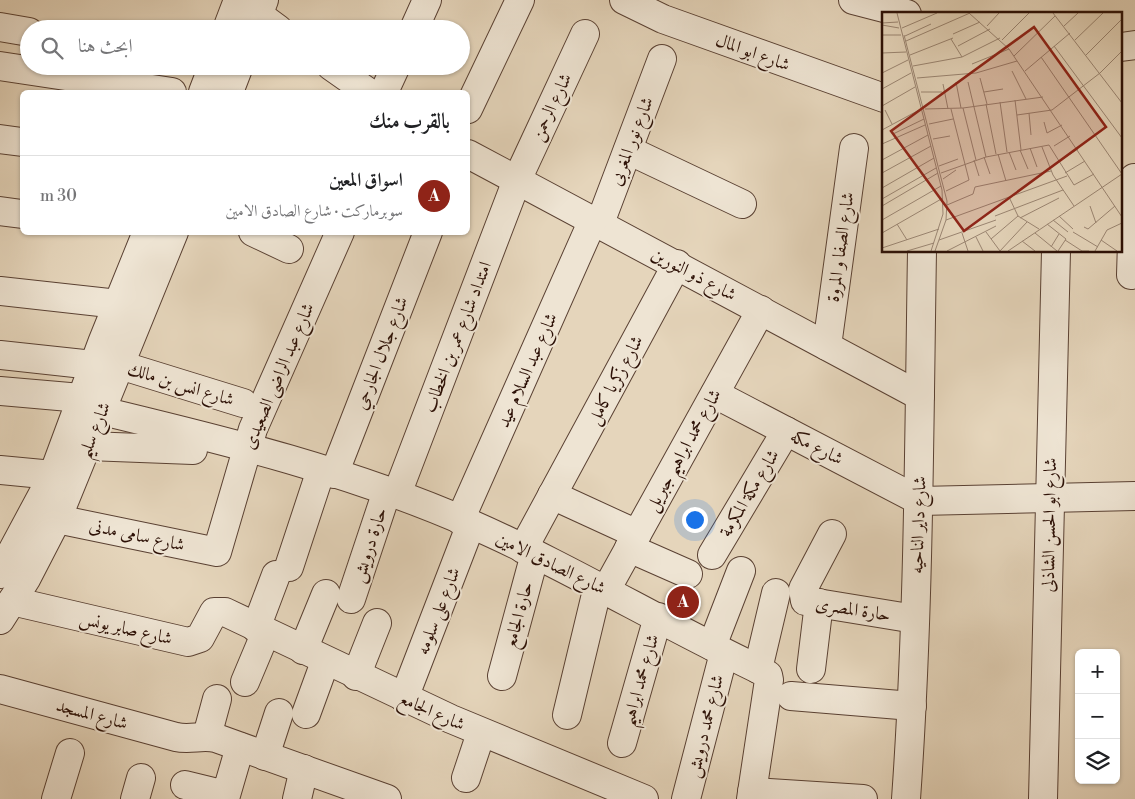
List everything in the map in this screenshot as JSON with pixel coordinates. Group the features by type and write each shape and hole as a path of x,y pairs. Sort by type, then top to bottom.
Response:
{"street":[{"path":"418,20 427,0"},
{"path":"470,105 520,0"},
{"name":"شارع ابو المال","path":"624,0 662,19 882,97"},
{"path":"853,0 899,12"},
{"path":"239,20 252,10"},
{"path":"0,27 20,30"},
{"name":"شارع الرحمن","path":"517,180 586,34"},
{"path":"1122,47 1135,46"},
{"name":"شارع نور المغربى","path":"596,222 628,150 662,59"},
{"path":"0,66 20,69"},
{"path":"60,75 159,90"},
{"path":"204,90 209,75"},
{"path":"230,90 236,75"},
{"path":"344,75 365,90"},
{"path":"385,90 392,75"},
{"path":"0,139 20,142"},
{"name":"شارع الصفا و المروة","path":"827,346 854,148"},
{"path":"628,150 742,204"},
{"name":"شارع ذو النورين","path":"470,155 677,264 920,396"},
{"path":"1130,178 1131,275"},
{"name":"امتداد شارع عمر بن الخطاب","path":"392,492 517,180"},
{"path":"0,211 20,214"},
{"name":"شارع عبد السلام عيد","path":"466,522 596,222"},
{"name":"شارع سليم","path":"6,611 26,579 57,519 88,446 94,365 146,235"},
{"name":"شارع سليم","path":"0,574 7,548 53,475 92,405 120,365 173,235"},
{"path":"259,235 289,249"},
{"name":"شارع عبد الراضى الصعيدى","path":"217,552 247,448 263,403 339,235"},
{"name":"شارع جلال الجارحي","path":"245,682 282,571 327,472 427,235"},
{"name":"شارع داير الناحيه","path":"906,799 912,706 920,500 922,252"},
{"name":"شارع ابو الحسن الشاذلى","path":"1043,799 1056,252"},
{"name":"شارع زكريا كامل","path":"529,552 552,495 677,264"},
{"path":"0,291 118,304"},
{"name":"شارع محمد ابراهيم جبريل","path":"567,716 602,588 633,541 761,310"},
{"path":"0,355 94,365"},
{"name":"شارع انس بن مالك","path":"120,365 243,403"},
{"name":"شارع الصادق الامين","path":"0,391 92,405 247,448 392,492 466,522 529,552 658,617 764,675"},
{"name":"شارع مكه","path":"715,394 920,500"},
{"name":"شارع مكة المكرمة","path":"712,555 786,431"},
{"path":"88,446 193,450"},
{"path":"0,470 53,475"},
{"name":"حارة درويش","path":"185,785 226,795 253,751 293,713 338,596 392,492"},
{"path":"552,495 688,574"},
{"path":"920,500 1135,496"},
{"name":"شارع سامى مدنى","path":"57,519 217,552"},
{"name":"شارع على سلومه","path":"404,698 466,522"},
{"name":"حارة المصرى","path":"832,534 803,589 805,601 915,619"},
{"name":"حارة الجامع","path":"502,676 529,552"},
{"name":"شارع محمد درويش","path":"686,799 718,649 741,571"},
{"path":"776,594 764,675 752,796 863,799"},
{"path":"811,669 819,603"},
{"name":"شارع صابر يونس","path":"6,611 188,642 200,638 214,612 225,612"},
{"name":"شارع الجامع","path":"225,612 356,676 481,733 644,799"},
{"name":"شارع محمد ابراهيم","path":"622,743 658,617"},
{"path":"356,676 377,623"},
{"name":"شارع المسجد","path":"0,689 253,751 304,769 360,795 387,799"},
{"path":"791,696 912,706"},
{"path":"196,737 217,699"},
{"path":"466,778 481,733"},
{"path":"56,799 70,752"},
{"path":"296,799 304,769"}],"place":[{"name":"اسواق المعين","path":"683,602"}]}
